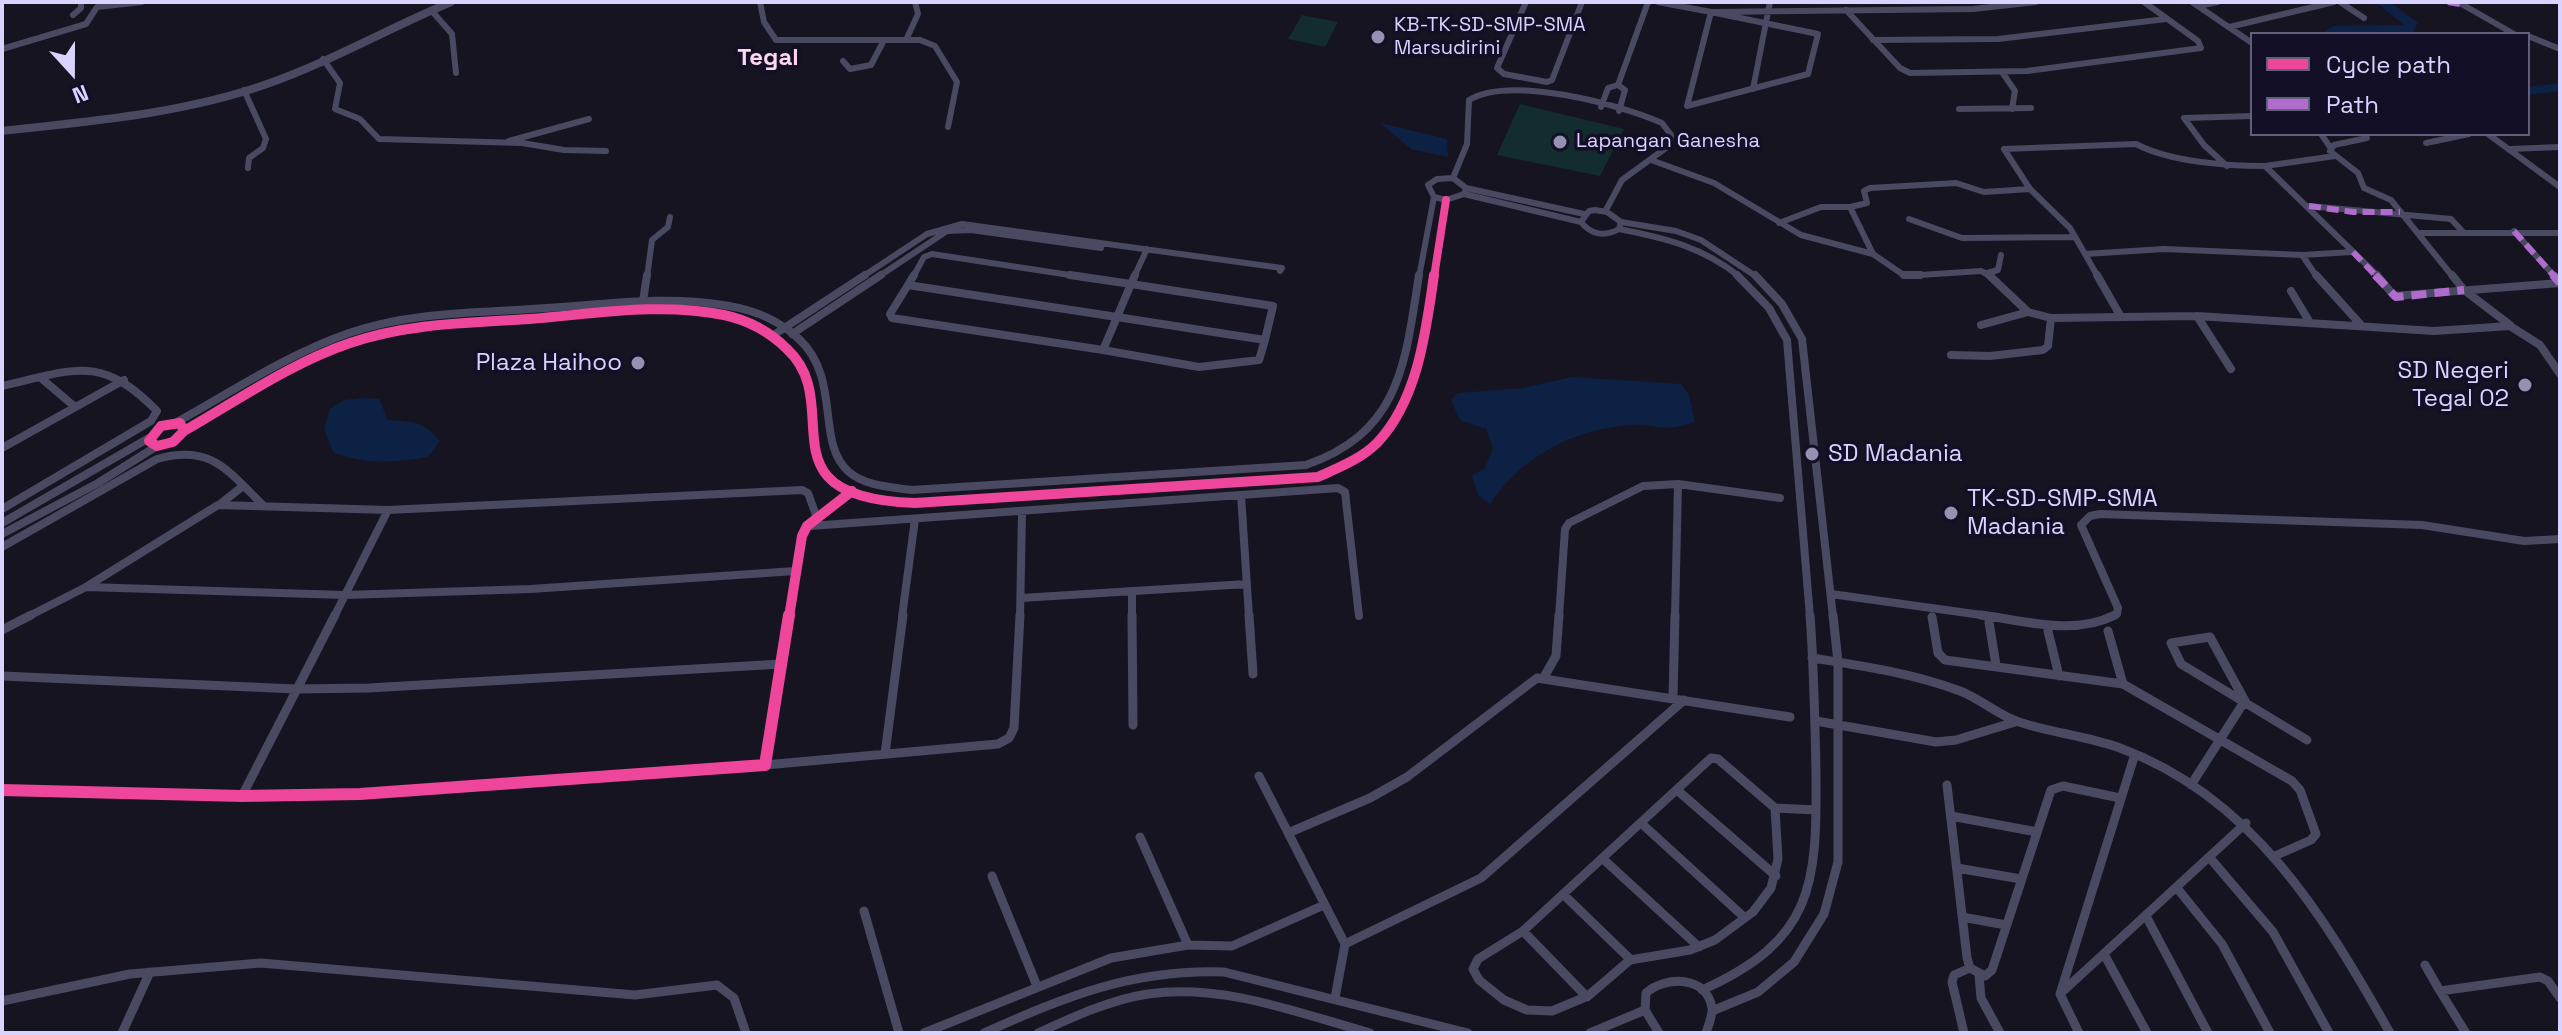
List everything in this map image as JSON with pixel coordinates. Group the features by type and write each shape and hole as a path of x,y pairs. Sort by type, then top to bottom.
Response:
{"street":[{"path":"73,15 81,8 81,2"},
{"path":"2,49 86,24 97,7 142,2"},
{"path":"2,131 147,112 244,90 451,2"},
{"path":"760,2 764,22 776,40 924,40 933,45 955,78 948,127"},
{"path":"906,40 918,14 915,2"},
{"path":"1526,2 1497,68 1504,74 1547,82 1552,80 1582,2"},
{"path":"1618,85 1648,2"},
{"path":"1658,2 1711,11 1818,34 1808,74 1687,106 1711,11"},
{"path":"1753,89 1770,2"},
{"path":"1711,11 1973,9 2036,2"},
{"path":"1846,10 1900,68 1910,73 2002,72 2201,48 2198,41 2144,2"},
{"path":"2195,4 2218,2"},
{"path":"2229,27 2337,2 2364,18"},
{"path":"2448,2 2459,3 2510,32"},
{"path":"2195,4 2250,42"},
{"path":"431,10 452,34 456,73"},
{"path":"1873,40 1998,39 2167,18"},
{"path":"2530,37 2560,49"},
{"path":"843,61 850,69 871,65 883,42"},
{"path":"323,59 340,83 335,109 360,119 379,139 505,142 578,151 606,151"},
{"path":"2002,72 2015,91 2012,109"},
{"path":"1601,107 1608,88 1618,85"},
{"path":"1618,85 1625,90 1619,111"},
{"path":"1513,88 1655,119 1668,129 1670,145 1622,180 1606,210 1582,218 1465,191 1453,178 1467,144 1469,100 1479,91 1513,88"},
{"path":"244,90 256,105 259,131 266,139 263,148 249,158 248,168"},
{"path":"1959,109 2031,108"},
{"path":"2227,166 2204,145 2184,118 2250,116"},
{"path":"505,142 589,119"},
{"path":"2322,136 2335,156 2358,173 2364,188 2386,196 2464,290 2510,326 2533,338 2556,361 2560,374"},
{"path":"2426,143 2459,136"},
{"path":"2491,136 2560,187"},
{"path":"2330,147 2367,138"},
{"path":"2121,317 2075,237 2030,189 2004,149 2136,144 2155,154 2227,166 2265,166 2335,156"},
{"path":"2509,149 2560,147"},
{"path":"1651,160 1714,183 1810,239 1873,254 1905,276 1968,270 1987,273 1998,270 2001,255"},
{"path":"2265,166 2309,206 2396,297 2560,283 2514,231"},
{"path":"2,523 149,438 159,427 176,423 322,344 375,325 425,316 643,301 689,300 731,306 761,314 789,331 808,348 824,372 834,453 855,474 887,488 912,490 1306,465 1337,454 1367,433 1382,413 1406,346 1424,231 1434,197 1428,185 1433,180 1453,178"},
{"path":"1779,223 1821,207 1850,207 1867,203 1864,191 1870,188 1956,183 1984,192 2030,189"},
{"path":"1434,197 1446,200 1465,191"},
{"path":"2,534 322,355 375,336 422,326 682,310 721,314 772,336 793,354 807,376 817,458 838,484 885,503 1281,482 1318,477 1352,463 1378,443 1396,418 1422,348 1446,200"},
{"path":"2309,206 2452,219 2464,233"},
{"path":"1850,207 1873,254"},
{"path":"1606,210 1620,226 1678,242 1729,269 1767,304 1787,340 1816,721 1817,857 1813,878 1793,923 1756,963 1702,990"},
{"path":"643,301 652,240 668,227 670,217"},
{"path":"1582,218 1597,234 1620,226 1681,232 1714,246 1739,262 1782,302 1802,339 1838,662 1838,862 1824,914 1794,962 1758,992 1712,1011"},
{"path":"1909,219 1962,238 2075,237"},
{"path":"772,336 789,331 936,236 957,230 1146,252 1282,268 1280,271 1146,252"},
{"path":"2418,233 2560,233"},
{"path":"2085,254 2164,249 2302,255 2353,252"},
{"path":"1103,350 1146,252"},
{"path":"927,254 1132,285 1273,306 1259,360 1254,363 1199,367 892,318 890,314 927,254"},
{"path":"2302,255 2327,291 2362,325"},
{"path":"1987,273 2028,312 2051,318 2197,316 2434,331 2510,326"},
{"path":"908,285 1266,340"},
{"path":"2291,291 2309,321"},
{"path":"1981,325 2028,312"},
{"path":"2197,316 2231,369"},
{"path":"1951,355 1990,356 2043,350 2048,346 2051,318"},
{"path":"2,509 151,421 157,411 124,380 92,370 4,386"},
{"path":"41,378 75,407"},
{"path":"2,448 124,380"},
{"path":"176,423 183,425 181,435 184,444 178,453"},
{"path":"149,438 150,443 157,446"},
{"path":"2,547 157,459 178,453 210,455 263,506"},
{"path":"1799,477 1818,480"},
{"path":"1345,944 1481,878 1679,699 1678,484"},
{"path":"1544,677 1556,656 1565,529 1569,523 1643,486 1678,484 1780,498"},
{"path":"2,630 86,587 218,505 243,486"},
{"path":"807,526 1343,489 1359,616"},
{"path":"218,505 388,510 802,490 808,493 817,518"},
{"path":"765,765 795,571 807,526 852,491"},
{"path":"1241,495 1253,674"},
{"path":"242,796 388,510"},
{"path":"2,790 242,796 431,791 998,744 1009,738 1014,728 1022,513"},
{"path":"1831,594 2067,627 2105,622 2117,614 2118,608 2081,525 2090,516 2100,514 2422,525 2524,541 2560,539"},
{"path":"885,754 915,519"},
{"path":"86,587 345,595 531,589 795,571"},
{"path":"1021,598 1247,584"},
{"path":"1132,591 1133,725"},
{"path":"1932,617 1941,657 2123,684 2222,738 2292,781 2300,790 2316,834 2311,840 2277,855"},
{"path":"1989,622 1996,665"},
{"path":"2048,631 2059,676"},
{"path":"2108,631 2123,684"},
{"path":"2245,701 2210,637 2172,641 2181,664 2307,740"},
{"path":"1812,658 1928,680 1985,702 2015,722 2066,732 2135,754 2191,785 2246,823 2277,855 2323,916 2390,1033"},
{"path":"2,676 296,689 478,685 781,664"},
{"path":"1288,833 1370,798 1407,777 1525,683 1544,677 1790,717"},
{"path":"2191,785 2245,701"},
{"path":"1816,721 1936,742 1956,740 2015,722"},
{"path":"2079,1033 2060,994 2135,754"},
{"path":"1775,808 1776,876 1764,897 1744,917 1699,947 1631,960 1587,997 1553,1011 1526,1011 1505,1003 1475,976 1473,964 1478,959 1523,931 1715,757 1775,808 1816,810"},
{"path":"1259,776 1345,944 1335,998"},
{"path":"1947,785 1962,917 1977,987 1995,1031"},
{"path":"1961,1032 1952,982 1954,975 1992,970 2049,794 2054,788 2063,786 2120,798"},
{"path":"1677,790 1776,876"},
{"path":"1951,816 2037,832"},
{"path":"1641,823 1744,917"},
{"path":"2060,994 2246,823"},
{"path":"1140,837 1188,945"},
{"path":"1602,858 1699,947"},
{"path":"2210,858 2273,932 2329,1033"},
{"path":"1957,868 2021,879"},
{"path":"992,876 1037,986"},
{"path":"2177,888 2222,944 2270,1033"},
{"path":"1563,894 1631,960"},
{"path":"924,1033 1111,958 1188,945 1232,946 1324,905"},
{"path":"864,911 899,1033"},
{"path":"2146,916 2208,1033"},
{"path":"1962,917 2006,925"},
{"path":"1523,931 1587,997"},
{"path":"2104,954 2147,1033"},
{"path":"2,1001 79,982 208,963 261,963 635,995 717,985 730,990 738,1002 746,1033"},
{"path":"2425,965 2466,1033"},
{"path":"984,1033 1109,981 1148,972 1184,969 1224,972 1468,1033"},
{"path":"122,1033 150,972"},
{"path":"2440,991 2540,977 2548,981 2560,998"},
{"path":"1659,1033 1645,1010 1646,997 1652,986 1662,979 1690,981 1702,990 1712,1011 1706,1033"},
{"path":"1038,1033 1114,1002 1184,991 1219,993 1370,1033"},
{"path":"1590,1033 1645,1010"}],"green space":[{"path":"1302,15 1338,22 1325,47 1288,39"},
{"name":"Lapangan Ganesha","path":"1520,104 1624,129 1600,176 1497,155"}],"water":[{"path":"1380,123 1447,139 1448,157 1411,149"},
{"path":"1572,377 1681,384 1689,395 1695,422 1674,427 1629,425 1568,440 1517,473 1490,504 1478,495 1472,476 1485,468 1493,448 1486,429 1460,420 1451,400 1458,393 1523,388"},
{"path":"379,399 388,420 417,424 440,441 428,457 403,461 369,461 333,452 324,429 330,409 344,400"}],"waterway":[{"path":"2330,32 2408,29 2412,23 2382,2"},
{"path":"2530,91 2560,87"}],"marked path":[{"path":"2448,2 2460,4"},
{"path":"2309,206 2353,212 2400,212"},
{"path":"2514,231 2560,283"},
{"path":"2353,252 2396,297 2464,290"}],"cycle path":[{"path":"184,431 180,423 165,424 153,432 149,441 157,446 173,442 184,431 286,372 328,351 372,336 439,325 671,310 738,319 768,333 785,346 805,375 810,397 813,446 819,462 839,485 868,497 915,503 1318,477 1341,467 1376,444 1393,423 1406,395 1425,330 1446,200"},
{"path":"2,790 242,796 360,794 765,765 802,536 807,526 852,491"}],"place":[{"name":"KB-TK-SD-SMP-SMA Marsudirini","path":"1378,37"},
{"name":"Lapangan Ganesha","path":"1560,142"},
{"name":"Plaza Haihoo","path":"638,363"},
{"name":"SD Negeri Tegal 02","path":"2525,385"},
{"name":"SD Madania","path":"1812,454"},
{"name":"TK-SD-SMP-SMA Madania","path":"1951,513"}],"district":[{"name":"Tegal","path":"768,58"}]}
